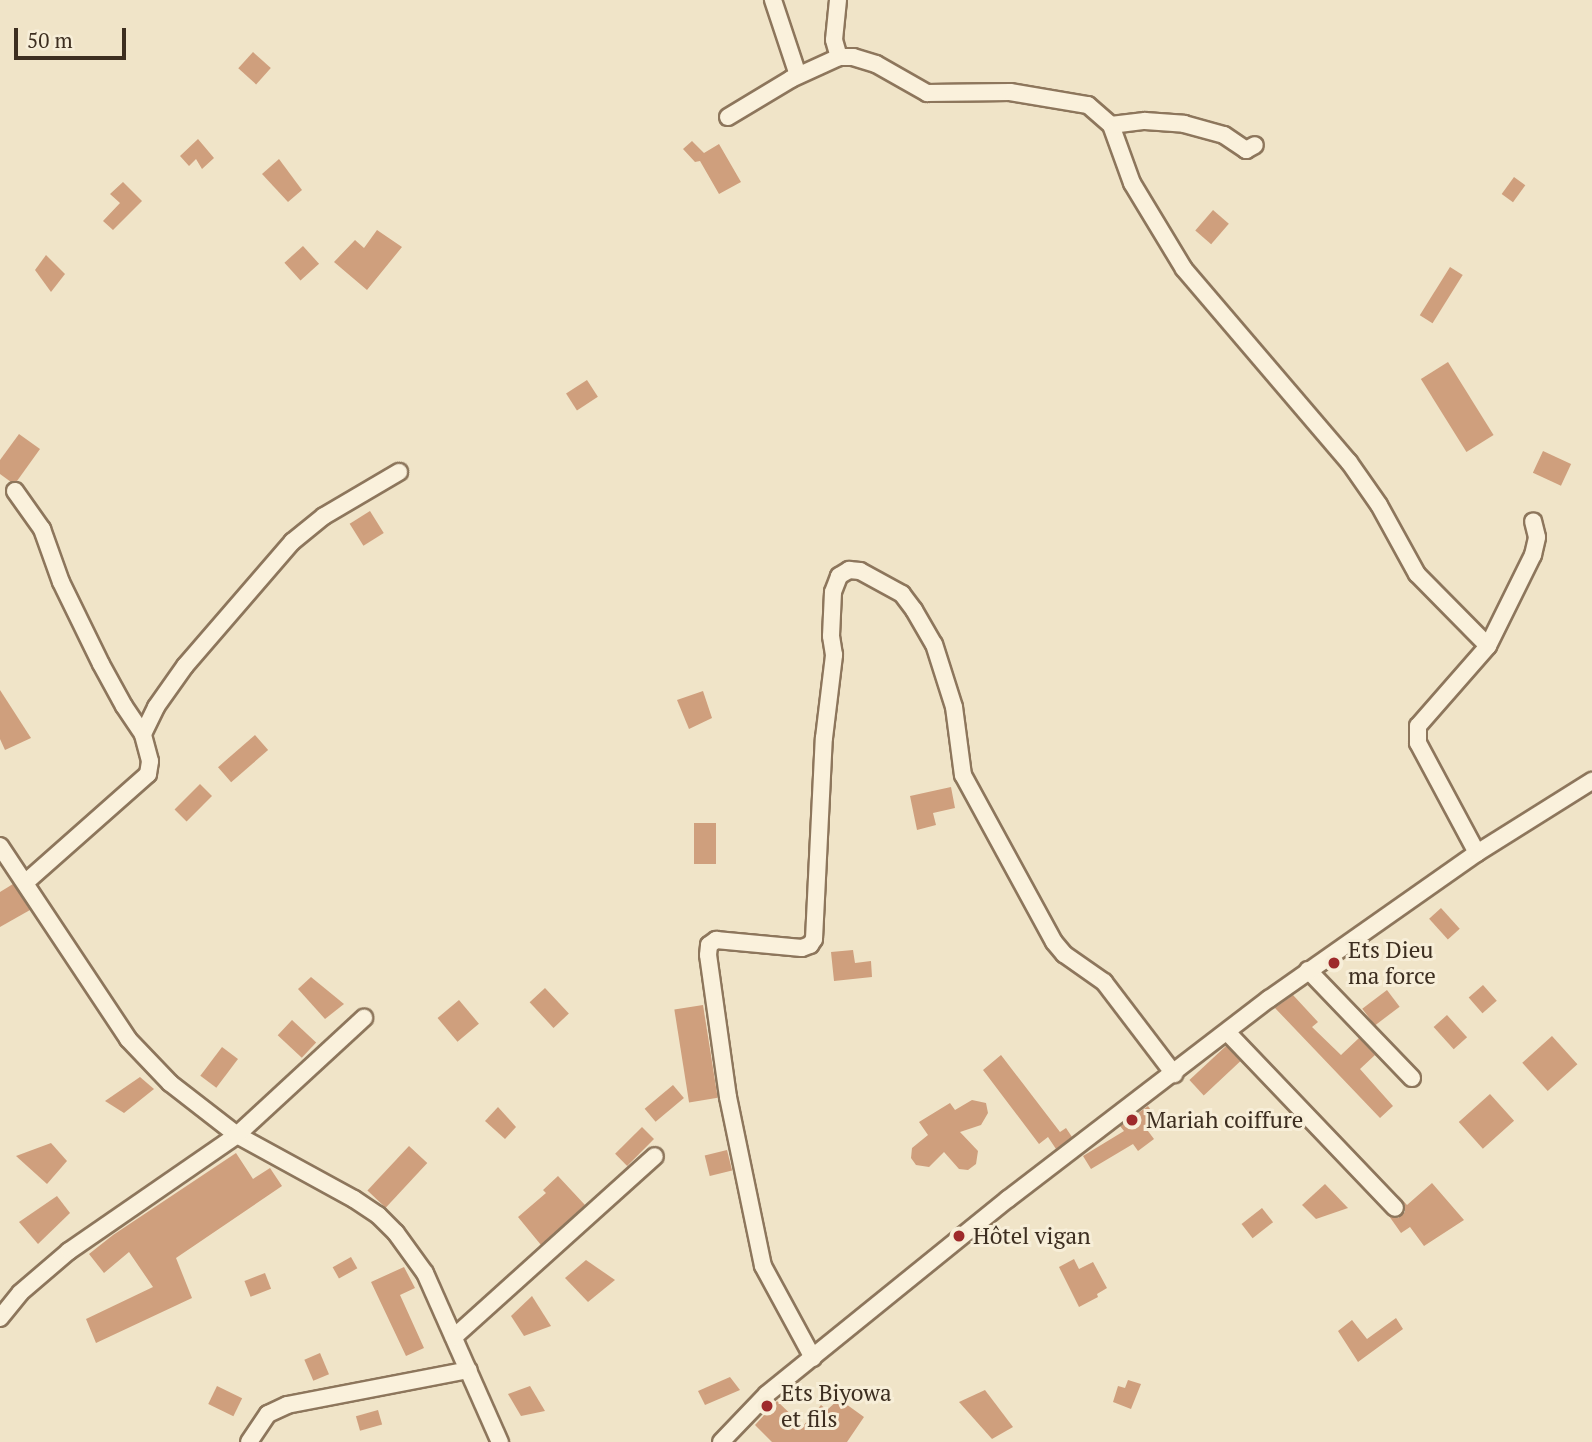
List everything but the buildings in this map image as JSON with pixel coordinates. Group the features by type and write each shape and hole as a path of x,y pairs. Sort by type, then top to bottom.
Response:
{"street":[{"path":"773,0 798,75"},
{"path":"838,0 834,40 839,57"},
{"path":"727,117 798,75 839,57 853,57 876,64 927,93 1010,92 1087,105 1111,125 1132,183 1184,269 1349,462 1380,505 1417,574 1488,646"},
{"path":"1111,125 1145,121 1184,124 1216,132 1246,150 1255,145"},
{"path":"143,734 156,707 186,666 292,542 324,516 399,472"},
{"path":"15,491 41,529 61,582 101,664 143,734 150,761 148,774 26,882"},
{"path":"1477,853 1418,743 1418,726 1488,646 1533,555 1537,537 1533,521"},
{"path":"813,1358 763,1266 728,1097 708,955 709,945 716,940 802,948 810,945 814,939 824,738 834,655 831,636 834,592 839,576 849,570 860,571 902,594 914,610 934,644 954,707 963,775 1054,942 1065,954 1104,982 1174,1074"},
{"path":"721,1442 767,1394 1009,1199 1308,970 1477,853 1592,781"},
{"path":"0,846 128,1039 170,1083 237,1135 378,1215 411,1251 454,1336 500,1442"},
{"path":"1308,970 1412,1078"},
{"path":"0,1318 20,1293 69,1251 237,1135 365,1018"},
{"path":"1227,1032 1395,1208"},
{"path":"454,1336 655,1156"},
{"path":"249,1442 268,1414 287,1405 469,1370"}],"place":[{"name":"Ets Dieu ma force","path":"1334,963"},
{"name":"Mariah coiffure","path":"1132,1120"},
{"name":"Hôtel vigan","path":"959,1236"},
{"name":"Ets Biyowa et fils","path":"767,1406"}]}
